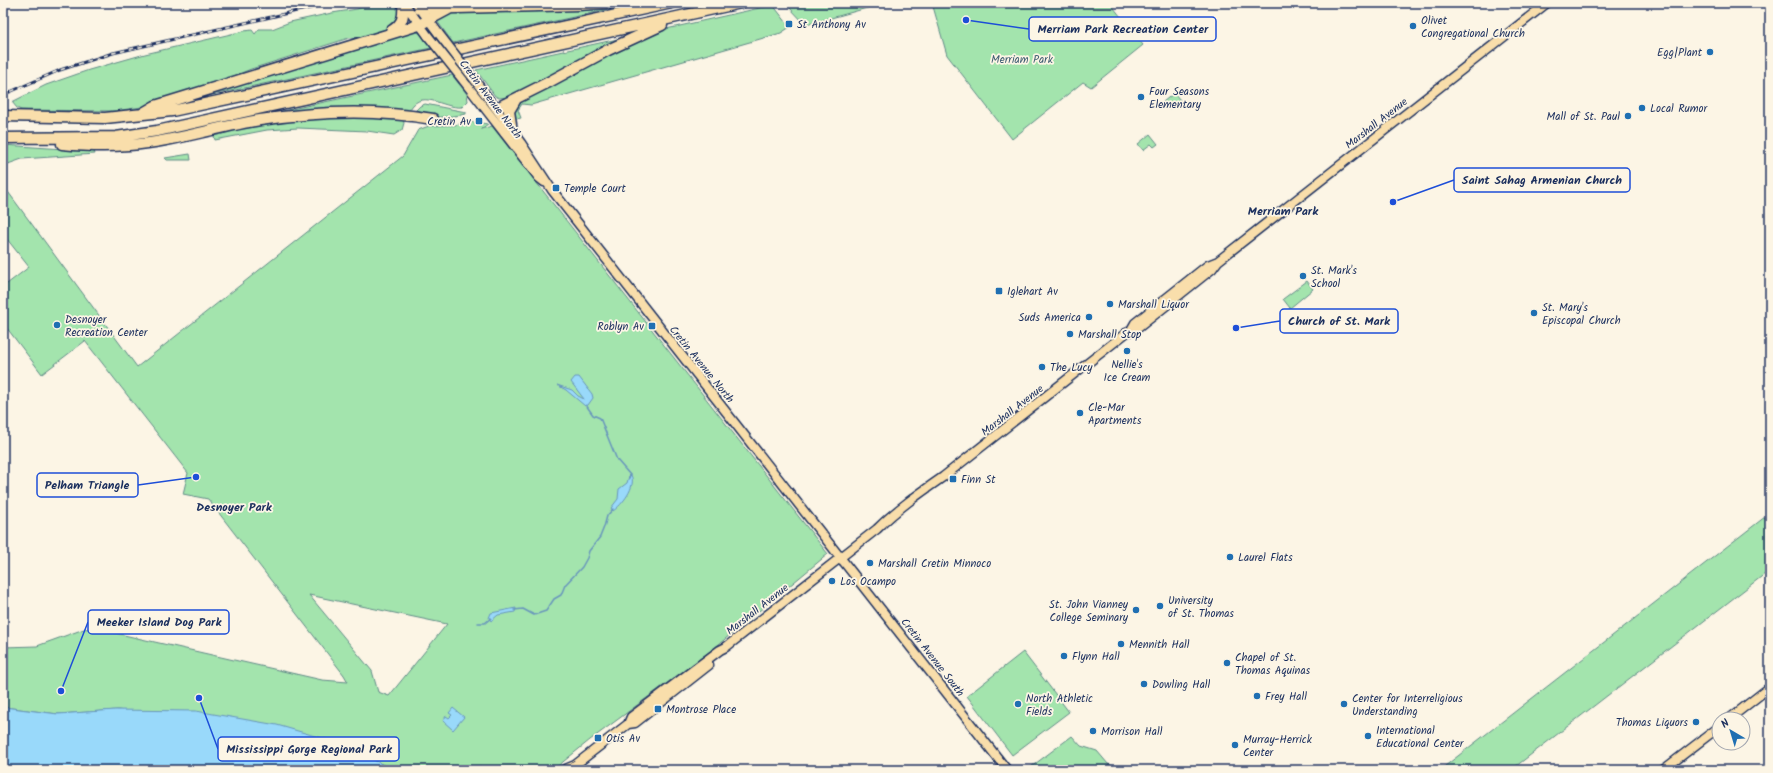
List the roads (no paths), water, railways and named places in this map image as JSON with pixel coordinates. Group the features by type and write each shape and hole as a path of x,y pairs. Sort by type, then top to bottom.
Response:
{"highway":[{"path":"373,38 391,32 399,26 404,15 404,3"},
{"path":"418,6 449,9 610,3"},
{"path":"3,116 77,119 138,116 223,101 672,3"},
{"path":"3,138 116,137 157,131 741,3"},
{"path":"138,116 155,106 424,23 449,9"},
{"path":"497,108 608,50 657,28 674,18"},
{"path":"512,131 509,111 516,99"},
{"path":"41,138 56,144 123,146 159,141 258,120 302,115 372,112 433,119"}],"main road":[{"path":"404,3 424,23"},
{"name":"Marshall Avenue","path":"563,770 573,767 628,724 631,717 720,650 726,648 924,490 943,477 1131,330 1134,322 1208,265 1218,261 1547,3"},
{"path":"418,6 424,23"},
{"name":"Cretin Avenue North","path":"424,23 439,34 497,108 542,174 547,184 840,558"},
{"name":"Cretin Avenue North","path":"424,23 428,36 539,178 547,184"},
{"name":"Cretin Avenue South","path":"840,558 1007,770"},
{"path":"1739,711 1770,687"},
{"path":"1663,770 1711,733"}],"water":[{"path":"575,377 579,377 592,394 593,398 588,405 585,406 566,390 557,385 572,390 584,399 571,382"},
{"path":"631,475 632,484 628,495 613,511 611,508 618,499 619,489 627,483 629,476"},
{"path":"516,608 515,612 498,615 491,621 489,618 491,613"},
{"path":"3,705 4,707 58,714 115,710 196,711 277,725 343,744 393,770 3,770"},
{"path":"453,708 464,717 453,730 443,721 446,716 449,718 452,715 449,713"}],"waterway":[{"path":"586,405 593,415 600,418 617,460 630,475 629,478"},
{"path":"514,610 523,609 534,615 546,611 554,599 561,595 565,585 582,567 589,551 600,537 607,516 613,509"},
{"path":"478,623 485,623 491,618"}],"railway":[{"path":"3,95 60,70 113,53 332,3"}],"place":[{"name":"Merriam Park Recreation Center","path":"966,20"},
{"name":"St Anthony Av","path":"789,24"},
{"name":"Olivet Congregational Church","path":"1413,26"},
{"name":"Egg|Plant","path":"1710,52"},
{"name":"Four Seasons Elementary","path":"1141,97"},
{"name":"Local Rumor","path":"1642,108"},
{"name":"Mall of St. Paul","path":"1628,116"},
{"name":"Cretin Av","path":"479,121"},
{"name":"Temple Court","path":"556,188"},
{"name":"Saint Sahag Armenian Church","path":"1393,202"},
{"name":"St. Mark's School","path":"1303,276"},
{"name":"Iglehart Av","path":"999,291"},
{"name":"Marshall Liquor","path":"1110,304"},
{"name":"St. Mary's Episcopal Church","path":"1534,313"},
{"name":"Suds America","path":"1089,317"},
{"name":"Desnoyer Recreation Center","path":"57,325"},
{"name":"Roblyn Av","path":"652,326"},
{"name":"Church of St. Mark","path":"1236,328"},
{"name":"Marshall Stop","path":"1070,334"},
{"name":"Nellie's Ice Cream","path":"1127,351"},
{"name":"The Lucy","path":"1042,367"},
{"name":"Cle-Mar Apartments","path":"1080,413"},
{"name":"Pelham Triangle","path":"196,477"},
{"name":"Finn St","path":"953,479"},
{"name":"Laurel Flats","path":"1230,557"},
{"name":"Marshall Cretin Minnoco","path":"870,563"},
{"name":"Los Ocampo","path":"832,581"},
{"name":"University of St. Thomas","path":"1160,606"},
{"name":"St. John Vianney College Seminary","path":"1136,610"},
{"name":"Mennith Hall","path":"1121,644"},
{"name":"Flynn Hall","path":"1064,656"},
{"name":"Chapel of St. Thomas Aquinas","path":"1227,663"},
{"name":"Dowling Hall","path":"1144,684"},
{"name":"Meeker Island Dog Park","path":"61,691"},
{"name":"Frey Hall","path":"1257,696"},
{"name":"Mississippi Gorge Regional Park","path":"199,698"},
{"name":"North Athletic Fields","path":"1018,704"},
{"name":"Center for Interreligious Understanding","path":"1344,704"},
{"name":"Montrose Place","path":"658,709"},
{"name":"Thomas Liquors","path":"1696,722"},
{"name":"Morrison Hall","path":"1093,731"},
{"name":"International Educational Center","path":"1368,736"},
{"name":"Otis Av","path":"598,738"},
{"name":"Murray-Herrick Center","path":"1235,745"}],"district":[{"name":"Merriam Park","path":"1283,211"},
{"name":"Desnoyer Park","path":"234,507"}]}
